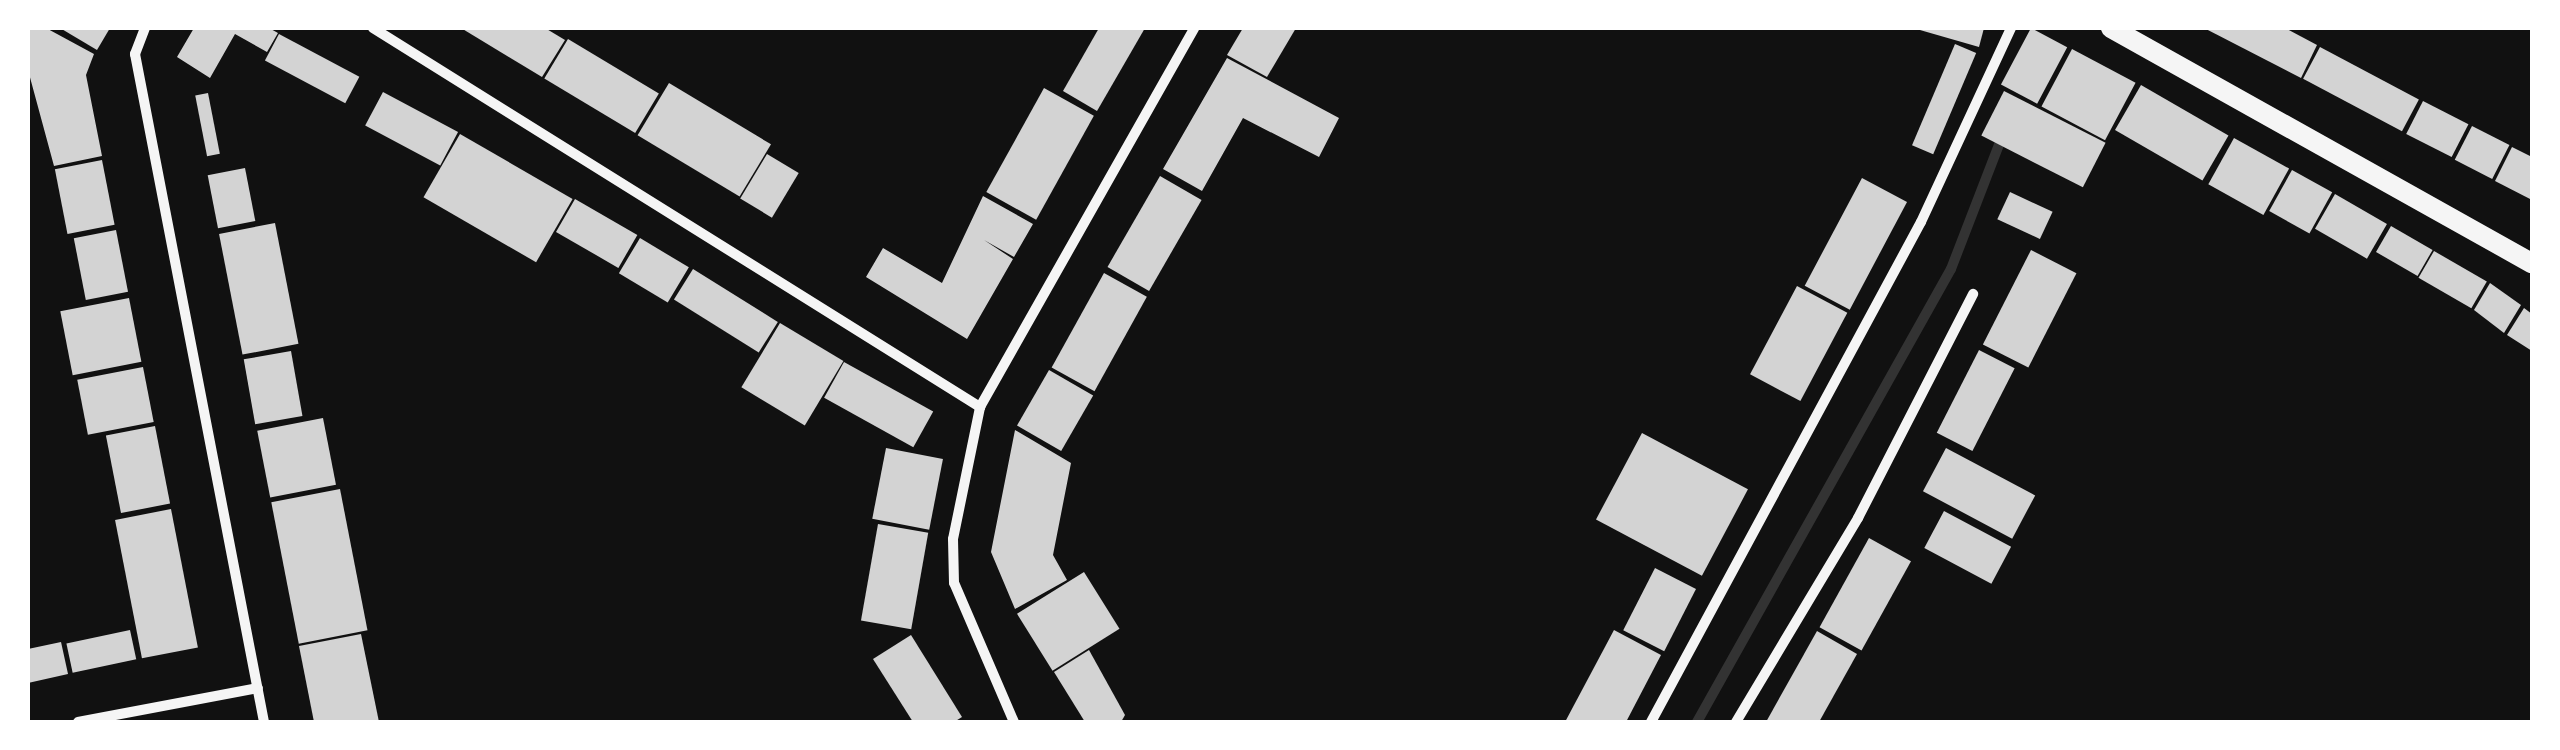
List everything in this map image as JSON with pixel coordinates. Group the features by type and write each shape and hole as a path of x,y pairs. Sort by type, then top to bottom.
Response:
{"main road":[{"path":"2111,28 2532,263"}],"street":[{"path":"145,28 134,54 264,722"},
{"path":"373,28 980,407"},
{"path":"1014,722 954,582 953,538 980,407 1194,28"},
{"path":"1651,722 1912,238 2010,28"},
{"path":"1736,722 1858,518 1973,294"},
{"path":"78,722 258,688"}],"building":[{"path":"28,28 46,28 94,54 86,75 102,156 54,166 28,70"},
{"path":"60,28 110,28 97,50"},
{"path":"194,28 269,28 278,33 267,52 235,34 210,78 177,57"},
{"path":"461,28 545,28 565,40 542,77"},
{"path":"1099,28 1145,28 1097,111 1063,91"},
{"path":"1243,28 1296,28 1267,77 1227,55"},
{"path":"1913,28 1984,28 1979,47"},
{"path":"2031,28 2067,47 2037,104 2001,85"},
{"path":"2204,28 2285,28 2317,45 2301,78"},
{"path":"279,34 359,77 345,103 265,60"},
{"path":"568,39 659,94 635,133 544,78"},
{"path":"1955,44 1976,53 1933,154 1912,145"},
{"path":"2320,47 2419,100 2402,131 2303,79"},
{"path":"2072,49 2136,83 2105,140 2041,106"},
{"path":"1227,58 1339,118 1319,157 1243,118 1202,191 1163,169"},
{"path":"669,83 771,144 740,197 638,135"},
{"path":"2141,85 2228,136 2202,181 2115,130"},
{"path":"1044,88 1094,116 1036,220 986,192"},
{"path":"2004,91 2106,143 2083,187 1981,136"},
{"path":"383,92 458,132 440,165 365,126"},
{"path":"208,93 220,154 207,156 195,95"},
{"path":"2423,101 2468,124 2452,157 2406,134"},
{"path":"2472,126 2509,145 2492,179 2455,160"},
{"path":"460,134 573,199 536,262 424,197"},
{"path":"2234,138 2289,169 2263,215 2208,184"},
{"path":"2512,147 2532,157 2532,200 2495,181"},
{"path":"767,154 799,173 772,218 740,199"},
{"path":"102,160 115,225 67,234 55,169"},
{"path":"245,168 255,221 218,228 208,175"},
{"path":"2292,170 2332,192 2309,233 2269,211"},
{"path":"1160,176 1202,200 1149,291 1108,267"},
{"path":"1862,178 1907,202 1850,310 1805,286"},
{"path":"2010,192 2053,212 2040,239 1997,219"},
{"path":"2335,194 2387,224 2367,259 2315,229"},
{"path":"983,196 1033,224 1014,257 984,240 1013,259 967,339 866,277 883,248 942,283"},
{"path":"575,199 637,235 618,268 556,232"},
{"path":"275,223 298,344 243,355 219,234"},
{"path":"2391,226 2433,250 2418,276 2376,252"},
{"path":"116,230 128,292 86,300 74,238"},
{"path":"640,238 689,267 668,303 619,273"},
{"path":"2031,250 2076,273 2028,368 1983,344"},
{"path":"2434,251 2487,282 2471,308 2418,278"},
{"path":"693,269 778,322 759,353 674,300"},
{"path":"1104,273 1147,297 1094,391 1052,367"},
{"path":"2490,283 2521,305 2504,333 2474,310"},
{"path":"1797,286 1847,313 1800,401 1750,374"},
{"path":"129,298 141,362 73,375 60,311"},
{"path":"2524,308 2532,314 2532,351 2507,335"},
{"path":"780,323 843,361 805,425 741,387"},
{"path":"1979,350 2015,368 1972,451 1937,433"},
{"path":"291,351 302,416 255,424 244,359"},
{"path":"844,362 933,411 913,447 824,398"},
{"path":"143,367 154,422 88,435 77,380"},
{"path":"1049,370 1093,396 1061,451 1017,425"},
{"path":"323,418 336,485 270,498 257,431"},
{"path":"155,426 170,504 121,513 106,436"},
{"path":"1015,430 1071,463 1053,555 1067,580 1015,609 991,552"},
{"path":"1642,433 1748,489 1702,576 1596,520"},
{"path":"886,448 943,459 929,530 872,519"},
{"path":"1946,448 2035,495 2012,539 1923,491"},
{"path":"340,489 367,630 299,644 271,502"},
{"path":"171,509 198,647 142,658 115,520"},
{"path":"1944,511 2011,547 1991,584 1924,548"},
{"path":"878,524 928,533 911,629 861,621"},
{"path":"1869,538 1911,561 1862,650 1820,627"},
{"path":"1655,568 1696,589 1664,651 1623,630"},
{"path":"1084,572 1120,629 1053,671 1017,614"},
{"path":"130,630 136,659 73,673 66,644"},
{"path":"1614,630 1661,655 1626,722 1565,722"},
{"path":"1817,631 1857,654 1819,722 1766,722"},
{"path":"361,634 379,722 314,722 299,646"},
{"path":"911,635 962,717 954,722 913,722 873,659"},
{"path":"61,642 68,674 28,683 28,649"},
{"path":"1089,650 1125,715 1121,722 1085,722 1054,672"}],"waterway":[{"path":"1697,722 1951,269 2003,134"}]}
